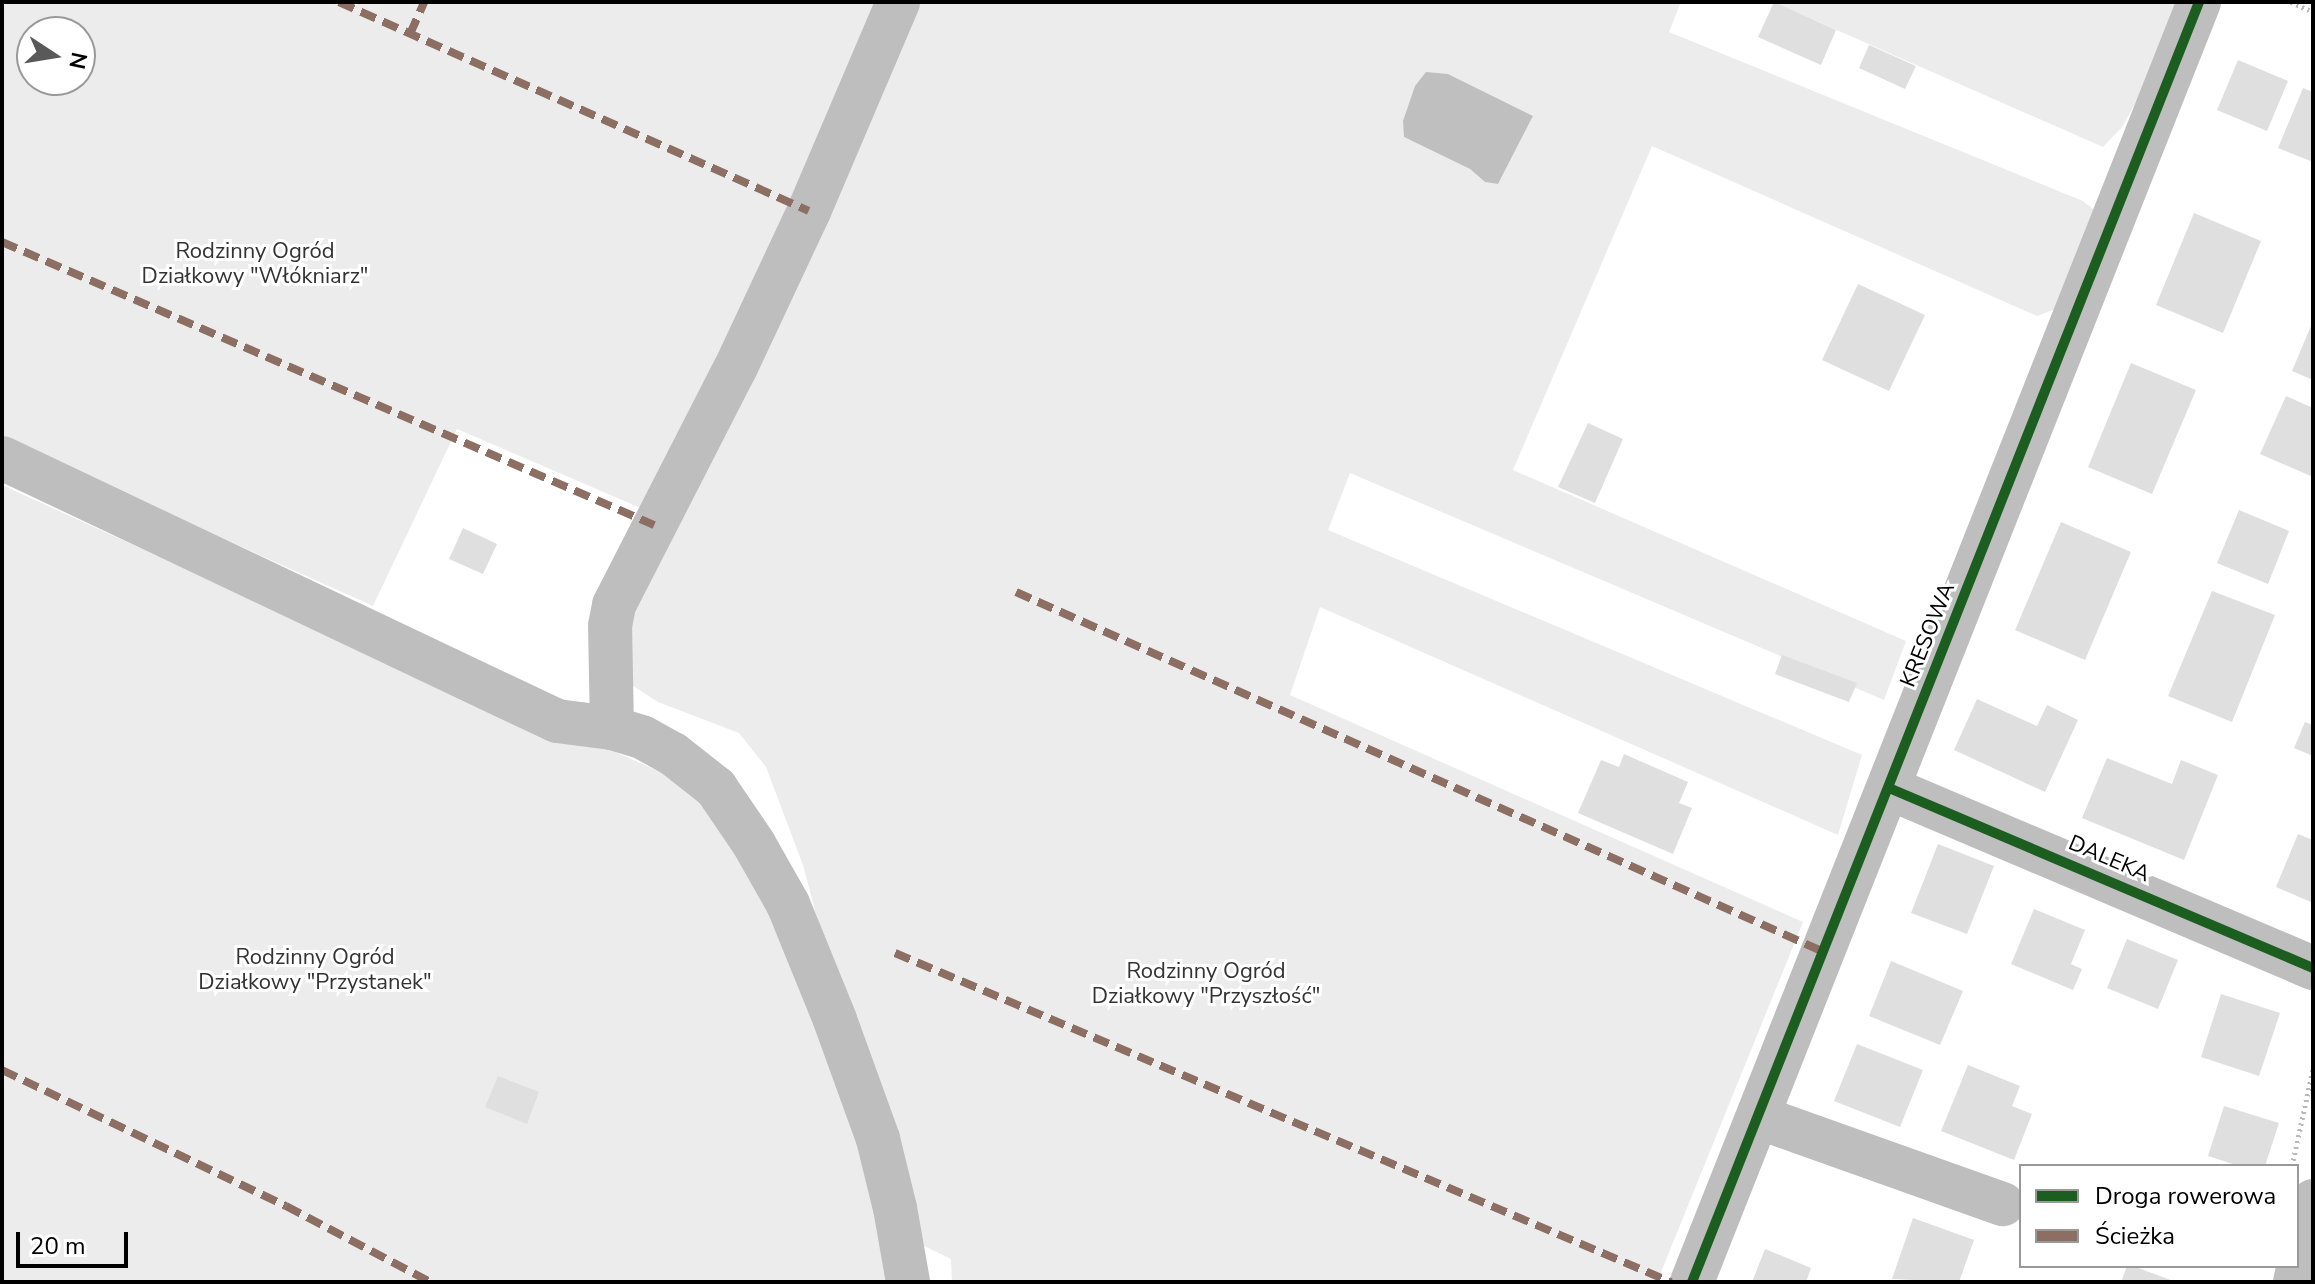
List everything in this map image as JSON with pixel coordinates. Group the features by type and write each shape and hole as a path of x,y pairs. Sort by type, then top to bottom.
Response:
{"street":[{"path":"612,728 610,626 618,594 735,369 809,211 898,2"},
{"name":"KRESOWA","path":"1692,1282 2199,2"},
{"path":"2,458 557,721 612,728 642,737 673,754 716,788 754,844 788,904 878,1139 895,1208 908,1282"},
{"name":"DALEKA","path":"1889,788 2313,968"},
{"path":"1758,1117 2003,1204"},
{"path":"2299,1264 2313,1201"}],"path":[{"path":"2291,2 2313,12"},
{"path":"2292,1164 2313,1069"}],"green space":[{"name":"Rodzinny Ogród Działkowy \"Włókniarz\"","path":"2,2 886,2 650,512 457,429 373,606 2,439"},
{"name":"Rodzinny Ogród Działkowy \"Przyszłość\"","path":"914,2 1681,2 1669,32 2083,201 2098,213 2058,308 2037,316 1652,146 1513,470 1906,641 1884,700 1350,473 1328,530 1862,755 1838,835 1320,607 1290,695 1803,922 1657,1282 952,1282 951,1259 918,1243 825,949 803,865 766,767 739,733 658,702 630,684 627,636 634,602","holes":["1448,74 1533,116 1498,184 1485,182 1470,169 1404,137"]},
{"path":"1773,2 2178,2 2140,95 2122,127 2103,147"},
{"name":"Rodzinny Ogród Działkowy \"Przystanek\"","path":"2,485 567,743 611,750 676,779 715,809 773,906 871,1161 894,1282 2,1282"}],"shaded area":[{"path":"1426,72 1448,74 1533,116 1498,184 1485,182 1470,169 1404,137 1403,121 1415,86"}],"building":[{"path":"1774,2 1836,30 1821,65 1758,37"},
{"path":"1869,45 1916,66 1905,89 1859,68"},
{"path":"2238,60 2288,81 2267,131 2217,110"},
{"path":"2303,88 2313,92 2313,162 2278,148"},
{"path":"2194,213 2261,241 2223,333 2156,305"},
{"path":"1858,284 1925,315 1889,391 1822,360"},
{"path":"2313,321 2313,380 2292,371"},
{"path":"2131,363 2196,390 2152,494 2088,467"},
{"path":"2286,396 2313,408 2313,477 2260,454"},
{"path":"1588,423 1623,439 1595,503 1558,487"},
{"path":"2239,510 2289,531 2268,584 2217,563"},
{"path":"2061,522 2131,552 2085,660 2015,630"},
{"path":"463,528 497,544 483,574 449,559"},
{"path":"2212,591 2275,615 2232,722 2168,696"},
{"path":"1782,655 1857,683 1849,702 1775,674"},
{"path":"1977,699 2037,726 2047,705 2078,720 2045,792 1954,750"},
{"path":"2305,722 2313,725 2313,756 2294,748"},
{"path":"1624,754 1688,782 1679,803 1692,808 1673,854 1578,813 1601,760 1619,767"},
{"path":"2107,758 2172,784 2181,760 2218,775 2184,860 2082,818"},
{"path":"2298,834 2313,840 2313,903 2276,887"},
{"path":"1938,844 1994,866 1967,934 1911,913"},
{"path":"2034,909 2085,930 2071,964 2082,969 2073,990 2011,964"},
{"path":"2127,939 2178,960 2158,1009 2107,988"},
{"path":"1891,961 1963,991 1940,1045 1869,1016"},
{"path":"2221,994 2280,1013 2259,1076 2201,1057"},
{"path":"1857,1044 1923,1070 1900,1127 1834,1101"},
{"path":"1968,1065 2020,1086 2012,1106 2032,1114 2014,1160 1941,1131"},
{"path":"498,1076 539,1092 527,1124 485,1107"},
{"path":"2224,1106 2279,1123 2266,1164 2233,1164 2208,1156"},
{"path":"1913,1218 1974,1240 1959,1282 1892,1279"},
{"path":"1765,1249 1811,1268 1806,1282 1752,1282"},
{"path":"2126,1268 2138,1268 2176,1282 2121,1282"}],"marked path":[{"path":"339,2 809,211"},
{"path":"410,34 424,2"},
{"path":"2,242 654,525"},
{"path":"1016,592 1824,952"},
{"path":"895,953 1671,1282"},
{"path":"2,1070 286,1206 430,1282"}],"cycle path":[{"path":"1692,1282 2199,2"},
{"path":"1889,788 2313,968"}]}
